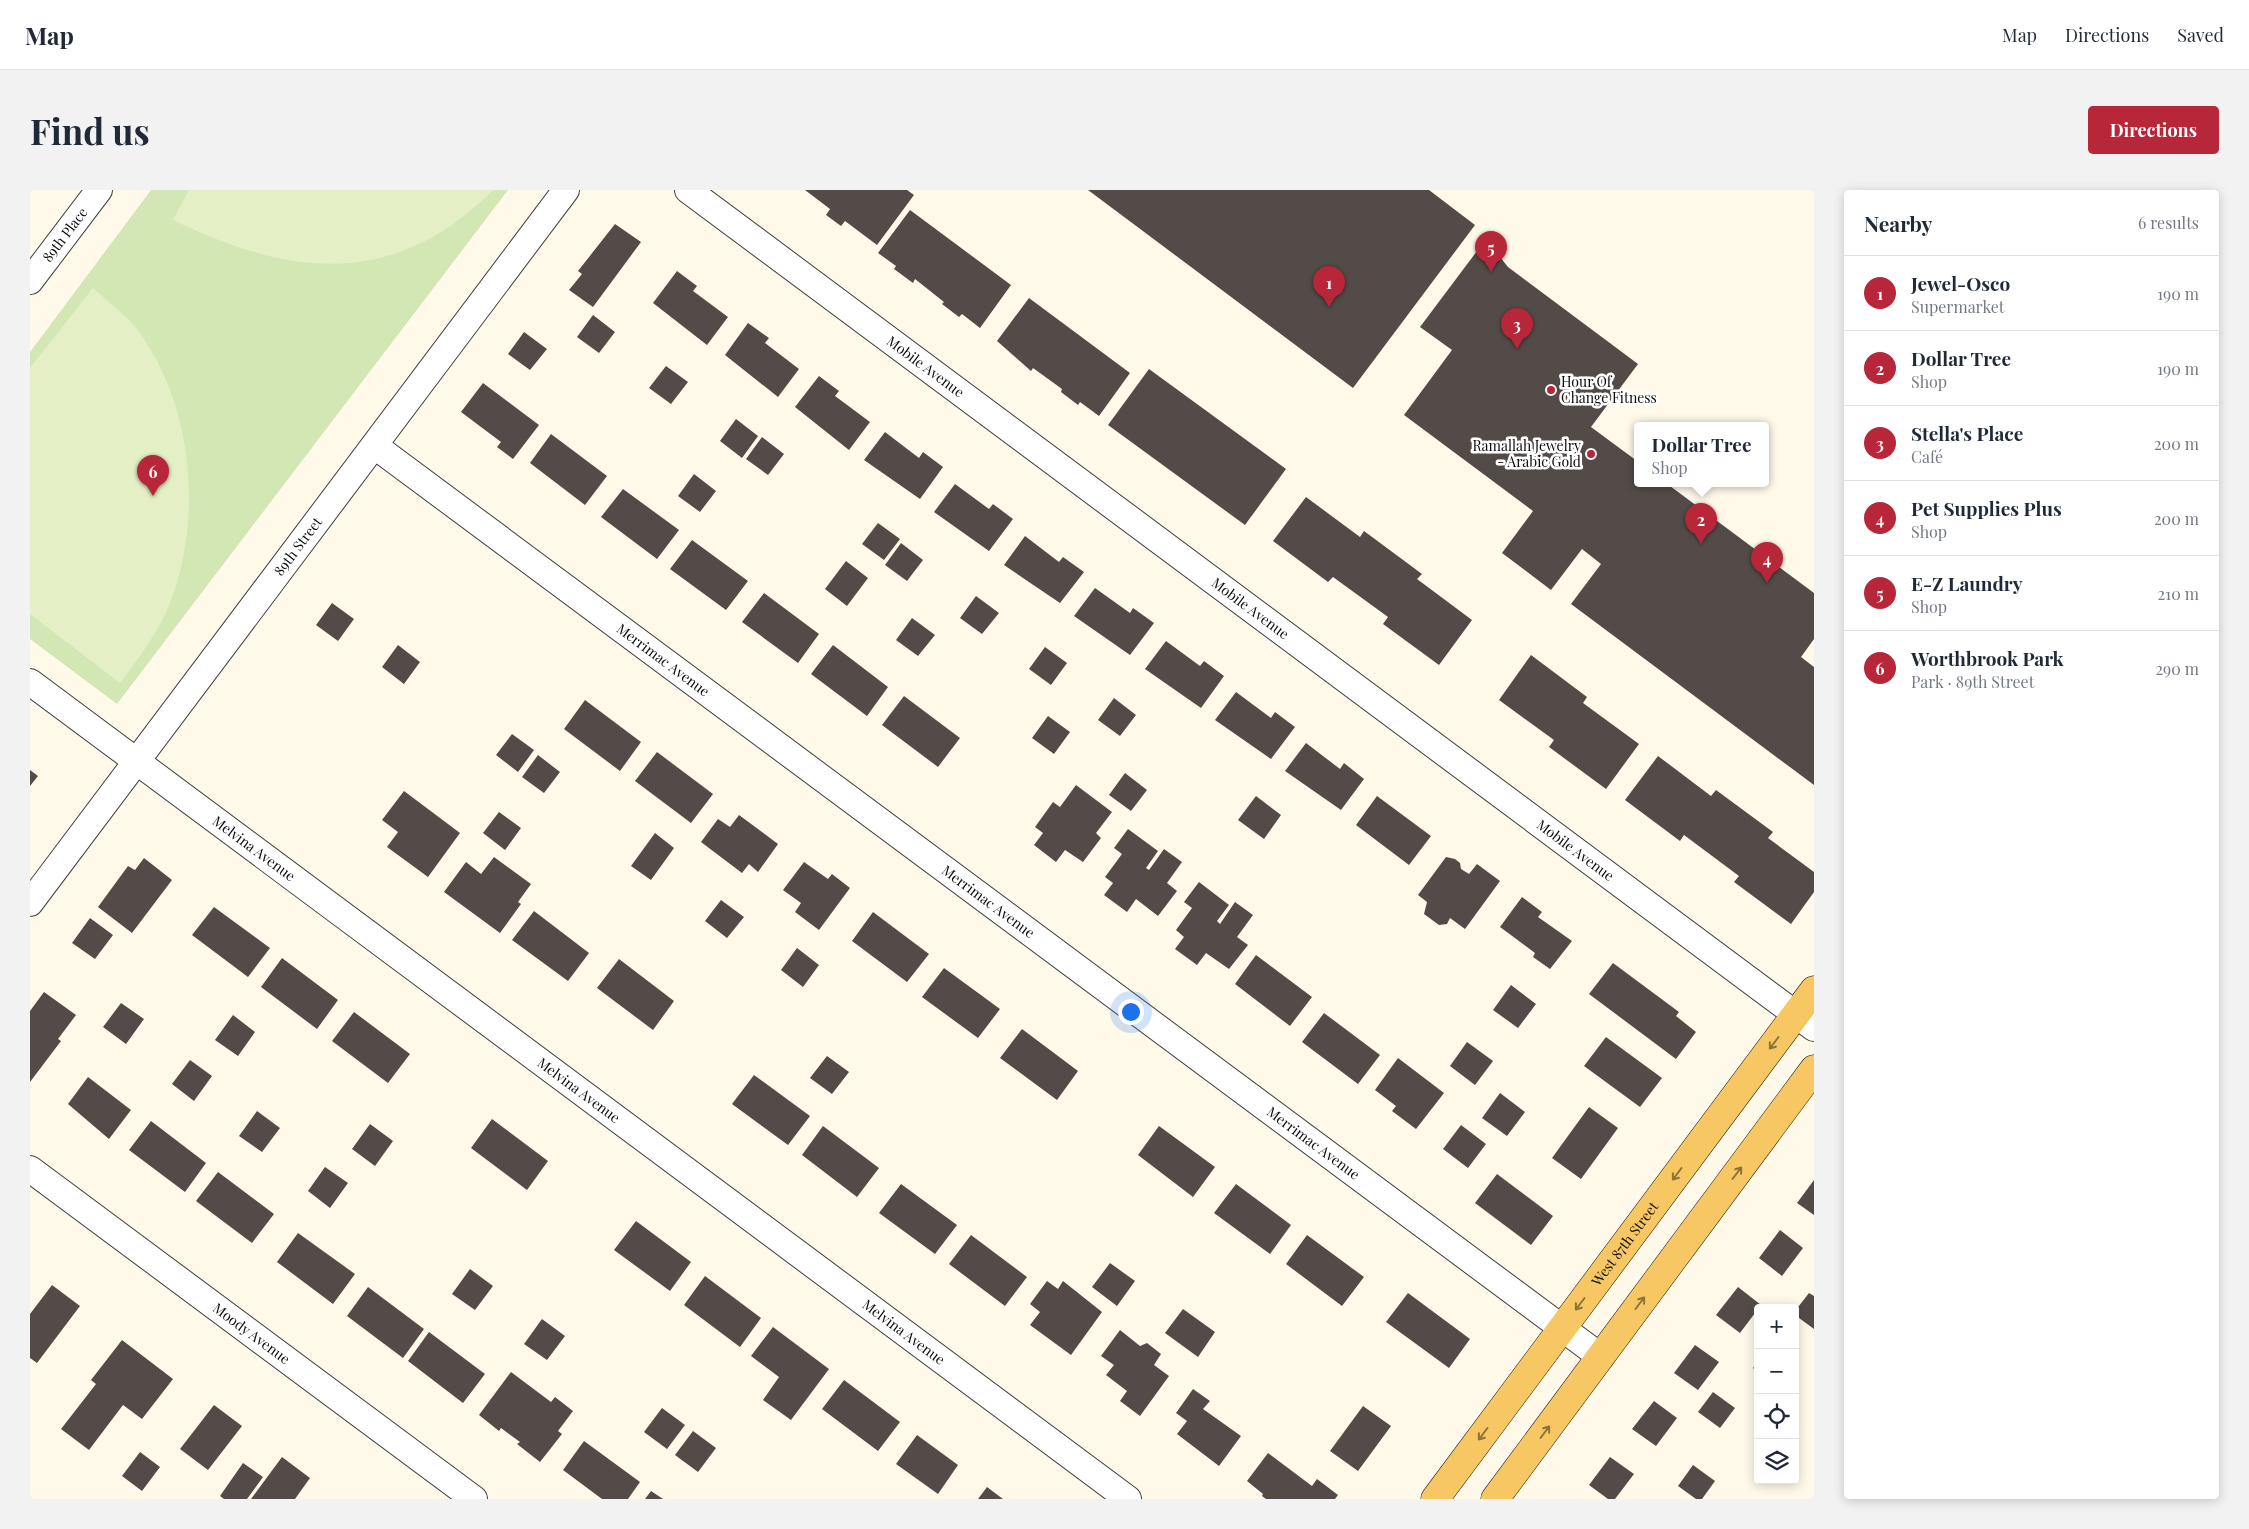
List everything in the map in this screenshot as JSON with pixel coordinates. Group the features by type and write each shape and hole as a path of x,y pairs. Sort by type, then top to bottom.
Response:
{"main road":[{"name":"West 87th Street","path":"1435,1499 1562,1328 1805,1021 1814,990"},
{"path":"1495,1499 1814,1069"}],"street":[{"name":"89th Place","path":"30,281 99,190"},
{"name":"89th Street","path":"30,903 566,190"},
{"name":"Mobile Avenue","path":"688,190 1805,1021"},
{"name":"Merrimac Avenue","path":"375,446 1601,1357"},
{"name":"Melvina Avenue","path":"30,682 1128,1499"},
{"name":"Moody Avenue","path":"30,1169 474,1499"}],"green space":[{"path":"151,190 508,190 117,704 30,639 30,352"},
{"path":"189,190 493,190 456,222 418,244 380,258 340,264 300,262 259,253 216,239 173,220"},
{"path":"93,288 135,327 158,363 172,396 182,430 188,466 189,502 180,572 169,606 159,626 120,683 30,614 30,368"}],"building":[{"path":"805,190 907,190 914,195 877,245 845,221 841,226 826,215 830,209"},
{"path":"1088,190 1429,190 1475,225 1353,388"},
{"path":"910,210 1011,285 980,328 962,314 959,317 942,304 944,302 915,279 913,283 894,269 896,266 878,253"},
{"path":"615,224 641,242 593,307 569,290 582,274 578,271"},
{"path":"1488,242 1508,267 1638,364 1591,427 1634,459 1634,487 1671,487 1814,593 1814,639 1801,657 1814,667 1814,785 1571,604 1601,564 1582,549 1551,590 1502,553 1533,511 1404,415 1452,350 1420,327 1480,247"},
{"path":"677,271 697,286 693,291 728,317 707,345 653,303"},
{"path":"1029,298 1130,373 1099,416 1080,402 1078,405 1061,392 1062,389 1033,368 1031,371 997,341"},
{"path":"593,315 615,332 599,353 577,337"},
{"path":"748,323 769,338 765,343 799,369 778,397 725,355"},
{"path":"524,332 547,349 530,370 508,354"},
{"path":"666,366 688,382 671,404 649,388"},
{"path":"1149,369 1286,469 1245,525 1108,425"},
{"path":"819,376 839,391 835,396 870,422 849,450 795,407"},
{"path":"483,383 539,425 513,459 497,447 501,442 461,412"},
{"path":"736,419 758,436 742,458 720,441"},
{"path":"885,432 919,458 923,452 943,467 920,499 864,460"},
{"path":"551,434 607,476 585,505 530,463"},
{"path":"762,437 784,454 768,475 746,459"},
{"path":"694,474 716,491 700,512 678,496"},
{"path":"955,484 989,509 993,504 1013,519 989,551 934,512"},
{"path":"623,489 679,530 657,559 601,517"},
{"path":"1306,497 1360,537 1364,531 1422,574 1417,579 1472,620 1439,665 1383,624 1388,617 1333,577 1328,582 1273,541"},
{"path":"878,523 900,539 884,560 862,544"},
{"path":"1025,536 1059,562 1063,557 1084,572 1060,603 1004,565"},
{"path":"692,540 748,581 726,610 670,569"},
{"path":"901,543 923,560 907,581 885,565"},
{"path":"846,561 868,578 847,606 825,589"},
{"path":"1095,588 1130,613 1133,608 1154,623 1130,655 1074,616"},
{"path":"764,593 819,634 798,663 742,622"},
{"path":"976,596 999,613 982,634 960,618"},
{"path":"332,603 354,619 338,641 316,625"},
{"path":"912,618 935,635 918,656 896,640"},
{"path":"1166,641 1200,666 1204,661 1224,676 1201,708 1145,669"},
{"path":"398,645 420,662 404,684 382,667"},
{"path":"833,645 888,687 867,716 811,674"},
{"path":"1045,647 1067,663 1051,685 1029,669"},
{"path":"1531,655 1587,697 1583,703 1639,744 1606,789 1549,747 1554,740 1499,700"},
{"path":"1236,692 1271,718 1275,712 1295,727 1271,759 1215,720"},
{"path":"904,696 960,738 938,767 882,725"},
{"path":"1114,698 1136,715 1120,736 1098,720"},
{"path":"585,700 641,742 620,771 564,729"},
{"path":"1048,716 1070,732 1054,754 1032,738"},
{"path":"512,734 534,750 518,772 496,755"},
{"path":"1306,743 1340,769 1344,763 1364,779 1341,810 1285,771"},
{"path":"657,752 713,794 691,823 635,781"},
{"path":"538,755 560,772 544,793 522,777"},
{"path":"1658,756 1711,796 1716,790 1773,832 1768,838 1814,872 1814,892 1791,924 1734,882 1739,876 1684,835 1680,841 1625,800"},
{"path":"30,770 38,776 30,786"},
{"path":"1125,773 1147,790 1131,811 1109,795"},
{"path":"1076,785 1112,812 1096,833 1101,838 1083,862 1065,850 1056,862 1034,845 1043,833 1035,827 1053,802 1060,807"},
{"path":"404,791 460,833 428,877 387,847 398,832 382,820"},
{"path":"1256,796 1281,815 1264,839 1238,820"},
{"path":"1377,796 1431,836 1409,865 1356,825"},
{"path":"499,812 521,828 505,850 483,833"},
{"path":"739,815 778,844 758,872 749,864 742,873 701,842 718,819 730,827"},
{"path":"1128,829 1158,851 1146,868 1149,870 1164,849 1182,862 1167,883 1177,891 1158,916 1136,899 1127,912 1104,895 1113,883 1105,877 1122,854 1114,848"},
{"path":"655,833 674,848 651,880 631,866"},
{"path":"494,857 531,884 518,902 521,904 500,933 444,892 466,862 481,874"},
{"path":"1446,857 1455,859 1460,863 1461,869 1469,874 1477,864 1500,881 1465,929 1450,918 1447,924 1439,925 1424,914 1427,902 1418,895"},
{"path":"144,858 172,880 132,933 98,907 128,866 135,870"},
{"path":"804,862 828,879 832,874 850,888 819,930 795,912 801,903 783,890"},
{"path":"1199,882 1229,905 1217,921 1220,924 1235,902 1253,915 1237,937 1248,945 1229,969 1206,953 1197,965 1175,949 1184,937 1176,930 1192,908 1184,902"},
{"path":"1522,897 1542,912 1538,917 1572,941 1550,969 1533,957 1535,953 1500,927"},
{"path":"721,900 744,917 727,938 705,921"},
{"path":"214,907 270,948 248,977 192,935"},
{"path":"534,911 589,953 568,981 512,940"},
{"path":"873,912 929,954 907,982 852,941"},
{"path":"90,918 113,935 95,959 72,943"},
{"path":"797,948 819,965 803,987 781,970"},
{"path":"1256,955 1312,997 1290,1026 1235,984"},
{"path":"282,958 338,1000 317,1029 261,987"},
{"path":"619,959 674,1001 653,1030 597,988"},
{"path":"1613,963 1679,1012 1676,1016 1696,1032 1676,1059 1589,994"},
{"path":"944,968 1000,1009 978,1038 922,997"},
{"path":"1511,985 1536,1004 1518,1028 1493,1010"},
{"path":"44,992 76,1015 58,1039 61,1041 30,1082 30,1011"},
{"path":"121,1003 144,1019 126,1044 103,1027"},
{"path":"354,1012 410,1054 388,1083 332,1041"},
{"path":"1324,1013 1380,1055 1358,1084 1302,1042"},
{"path":"233,1015 255,1032 238,1056 215,1040"},
{"path":"1022,1029 1078,1071 1057,1100 1000,1058"},
{"path":"1606,1037 1662,1078 1640,1107 1584,1066"},
{"path":"1467,1042 1493,1061 1475,1085 1450,1066"},
{"path":"827,1056 849,1072 832,1094 810,1078"},
{"path":"1398,1058 1444,1093 1416,1129 1392,1111 1396,1106 1375,1090"},
{"path":"190,1060 212,1076 194,1101 172,1084"},
{"path":"754,1075 810,1116 788,1145 732,1104"},
{"path":"88,1077 131,1110 109,1139 68,1104"},
{"path":"1500,1093 1525,1112 1507,1136 1482,1118"},
{"path":"1589,1107 1618,1128 1581,1179 1552,1158"},
{"path":"257,1111 280,1128 262,1152 239,1136"},
{"path":"492,1119 548,1161 527,1190 471,1148"},
{"path":"151,1121 206,1163 185,1192 129,1150"},
{"path":"370,1124 393,1141 375,1166 352,1149"},
{"path":"1461,1125 1486,1144 1468,1168 1443,1149"},
{"path":"823,1126 879,1168 857,1197 802,1155"},
{"path":"1159,1126 1215,1167 1193,1197 1138,1155"},
{"path":"325,1167 348,1183 330,1208 308,1191"},
{"path":"218,1172 274,1214 252,1243 196,1201"},
{"path":"1497,1174 1553,1216 1531,1245 1475,1203"},
{"path":"1814,1180 1814,1215 1797,1203"},
{"path":"901,1184 957,1225 935,1254 879,1213"},
{"path":"1236,1184 1291,1225 1270,1254 1214,1213"},
{"path":"636,1221 691,1262 670,1291 614,1250"},
{"path":"1780,1230 1803,1248 1782,1276 1759,1258"},
{"path":"298,1233 355,1274 333,1304 277,1262"},
{"path":"971,1235 1027,1277 1005,1306 949,1264"},
{"path":"1307,1235 1364,1277 1342,1306 1286,1264"},
{"path":"1110,1263 1135,1281 1117,1306 1092,1287"},
{"path":"470,1269 493,1286 475,1310 452,1294"},
{"path":"705,1276 761,1318 740,1347 684,1305"},
{"path":"1047,1281 1058,1289 1063,1281 1102,1312 1071,1355 1030,1325 1040,1312 1030,1304"},
{"path":"52,1285 80,1306 37,1363 30,1358 30,1314"},
{"path":"368,1287 424,1329 403,1358 347,1316"},
{"path":"1738,1287 1760,1304 1754,1304 1754,1314 1740,1333 1716,1315"},
{"path":"1408,1293 1470,1339 1449,1368 1386,1322"},
{"path":"1809,1293 1814,1296 1814,1329 1799,1318 1799,1306"},
{"path":"1183,1309 1215,1332 1198,1357 1165,1333"},
{"path":"542,1319 565,1336 547,1360 524,1344"},
{"path":"773,1327 829,1369 791,1420 763,1400 779,1377 751,1356"},
{"path":"1120,1330 1140,1346 1147,1343 1161,1354 1154,1365 1169,1376 1140,1416 1120,1401 1127,1391 1106,1375 1114,1365 1101,1356"},
{"path":"429,1332 485,1374 463,1403 408,1361"},
{"path":"122,1340 173,1379 142,1419 123,1405 89,1450 61,1429 96,1384 91,1380"},
{"path":"1695,1345 1719,1362 1698,1390 1674,1373"},
{"path":"511,1372 551,1402 555,1397 573,1411 558,1431 562,1434 540,1462 517,1444 520,1442 501,1428 499,1431 479,1415"},
{"path":"844,1380 900,1422 878,1451 822,1409"},
{"path":"1193,1389 1210,1401 1203,1409 1241,1436 1219,1466 1177,1434 1187,1421 1176,1413"},
{"path":"1713,1392 1735,1408 1720,1428 1698,1412"},
{"path":"1654,1401 1677,1418 1656,1446 1632,1429"},
{"path":"214,1405 242,1426 208,1470 180,1449"},
{"path":"1363,1406 1391,1426 1358,1471 1330,1451"},
{"path":"662,1408 685,1425 667,1449 644,1432"},
{"path":"693,1431 716,1448 698,1472 675,1455"},
{"path":"917,1435 958,1465 938,1494 896,1464"},
{"path":"584,1441 640,1482 628,1499 602,1499 563,1470"},
{"path":"140,1452 160,1467 142,1491 122,1476"},
{"path":"1268,1453 1312,1486 1317,1479 1338,1495 1335,1499 1266,1499 1262,1496 1263,1494 1247,1481"},
{"path":"282,1457 310,1478 295,1499 251,1499"},
{"path":"1610,1457 1634,1474 1615,1499 1608,1499 1589,1485"},
{"path":"243,1463 263,1477 247,1499 224,1499 220,1496"},
{"path":"1693,1465 1715,1481 1702,1499 1696,1499 1678,1486"},
{"path":"987,1487 1003,1499 978,1499"},
{"path":"651,1491 663,1499 645,1499"}],"place":[{"name":"E-Z Laundry","path":"1491,272"},
{"name":"Jewel-Osco","path":"1329,307"},
{"name":"Stella's Place","path":"1517,349"},
{"name":"Hour Of Change Fitness","path":"1551,390"},
{"name":"Ramallah Jewelry - Arabic Gold","path":"1591,454"},
{"name":"Worthbrook Park","path":"153,496"},
{"name":"Dollar Tree","path":"1701,544"},
{"name":"Pet Supplies Plus","path":"1767,583"}]}
